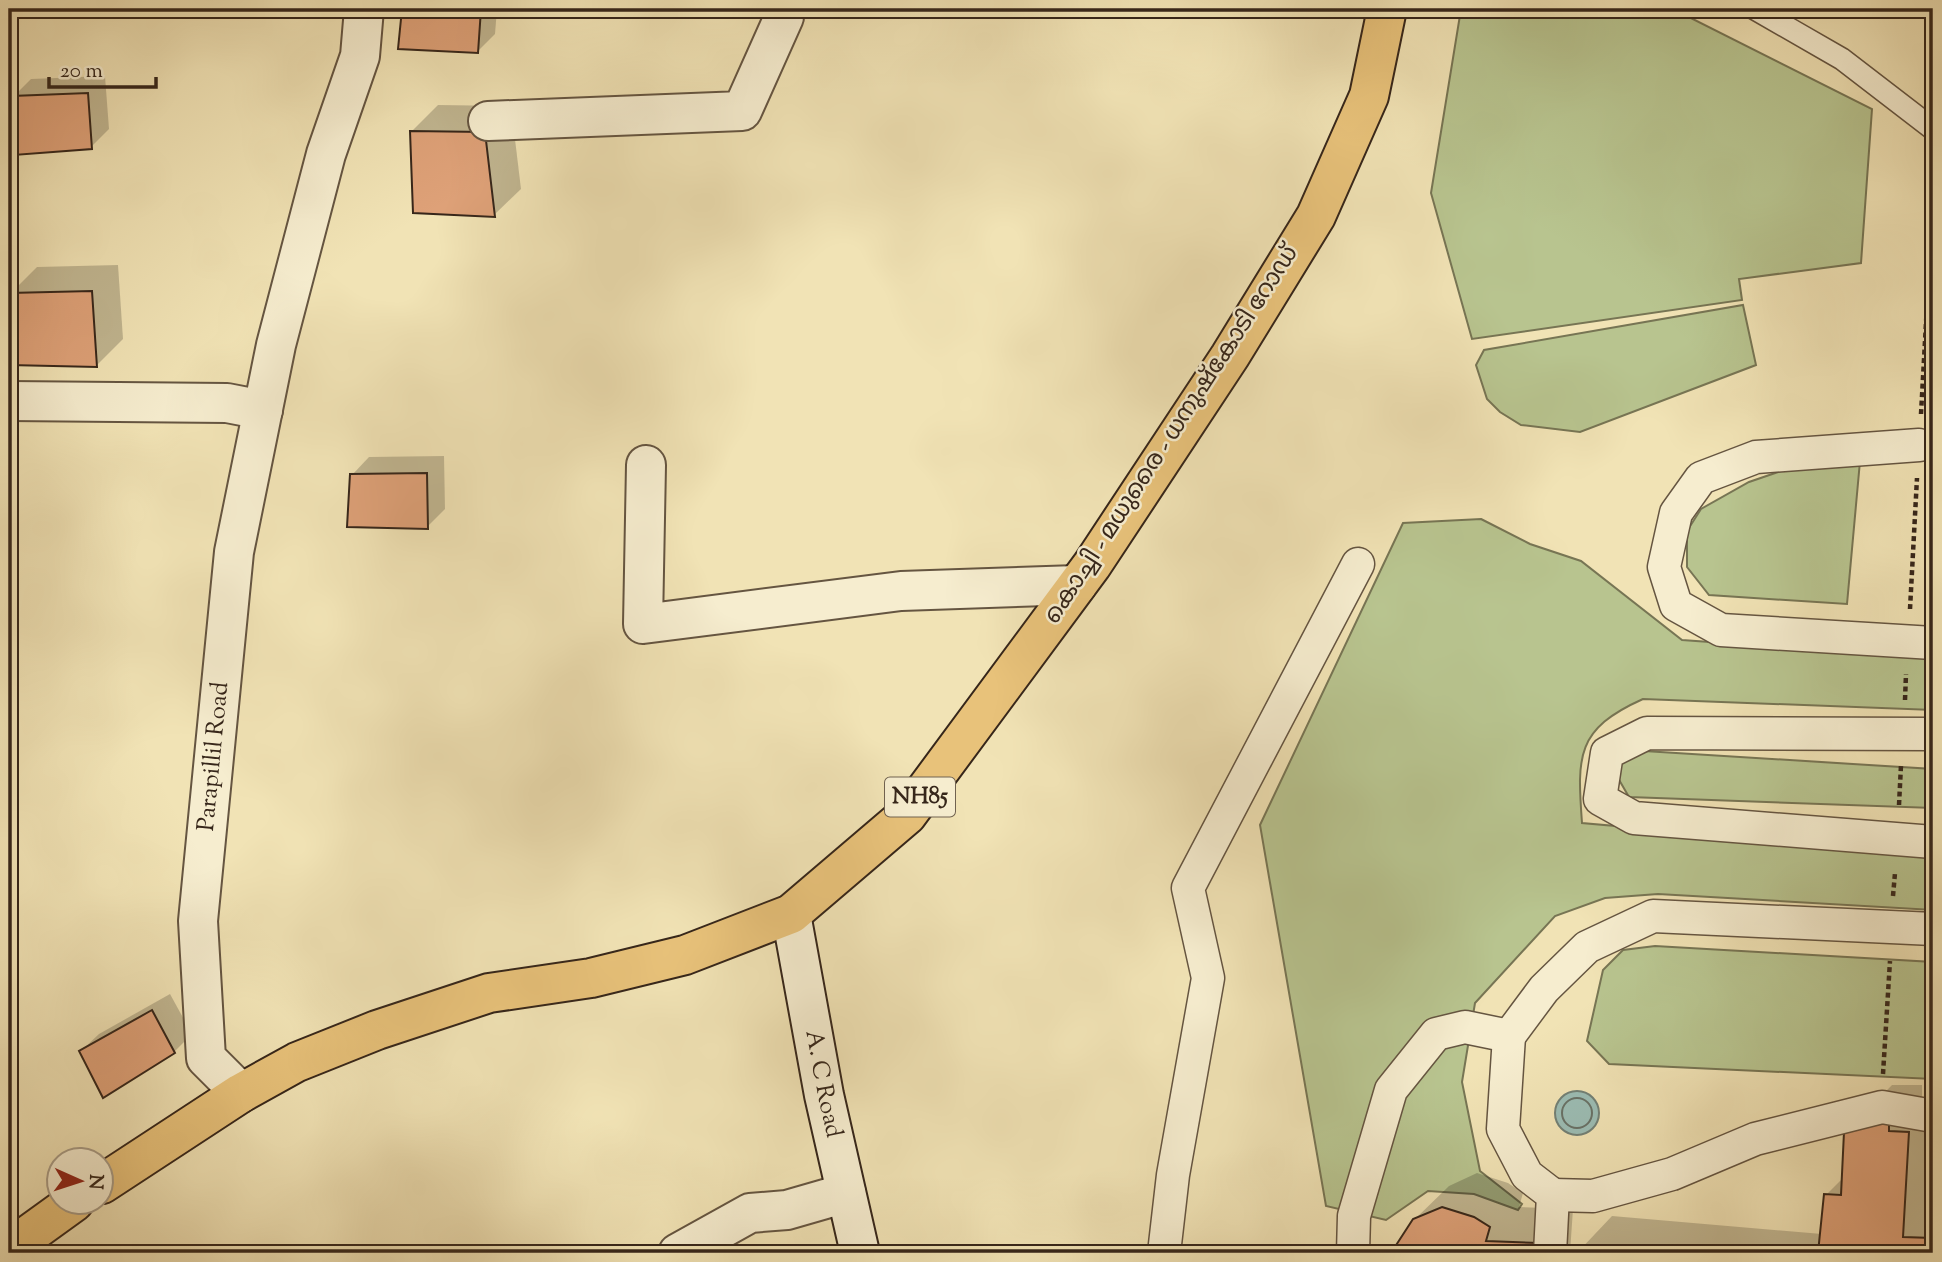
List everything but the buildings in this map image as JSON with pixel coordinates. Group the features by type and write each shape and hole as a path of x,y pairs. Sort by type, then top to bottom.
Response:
{"highway":[{"name":"കൊച്ചി - മധുരൈ - ധനുഷ്‌കോടി റോഡ്","path":"116,1175 241,1093 297,1062 331,1048 476,997 591,978 685,955 791,914 907,815 1077,586 1230,356 1316,216 1369,96 1387,9"},
{"path":"9,1249 55,1216"}],"street":[{"name":"Parapillil Road","path":"241,1093 206,1058 198,921 234,552 276,345 326,154 360,56 364,9"},
{"path":"488,121 742,111 784,17 782,9"},
{"path":"9,401 200,402 263,410"},
{"path":"1926,441 1756,457 1701,478 1676,513 1664,567 1676,605 1721,630 1933,643"},
{"path":"646,465 643,624 901,592 1077,586"},
{"path":"1164,1253 1173,1175 1208,978 1188,888 1358,564"},
{"path":"1933,734 1647,733 1607,753 1600,799 1634,818 1933,842"},
{"name":"A. C Road","path":"791,914 824,1095 860,1253"},
{"path":"1933,929 1653,916 1587,947 1544,989 1509,1036 1503,1129 1527,1175 1553,1195 1593,1196 1672,1174 1755,1139 1882,1107 1933,1116"},
{"path":"1353,1253 1354,1216 1391,1090 1436,1034 1465,1027 1509,1036"},
{"path":"678,1253 750,1213 788,1210 846,1193"},
{"path":"1550,1253 1553,1195"}],"lane":[{"path":"1755,9 1842,59 1933,130"}],"green space":[{"path":"1461,9 1673,9 1872,109 1861,263 1739,279 1742,300 1472,339 1431,193"},
{"path":"1743,305 1756,365 1580,432 1521,425 1500,412 1487,399 1476,365 1484,350"},
{"path":"1813,460 1860,461 1847,604 1709,595 1687,567 1687,531 1701,509 1749,482"},
{"path":"1481,519 1530,544 1581,561 1682,640 1933,658 1933,710 1643,699 1621,710 1593,734 1581,762 1580,780 1582,823 1933,854 1933,910 1658,894 1605,898 1555,916 1475,1003 1462,1082 1480,1171 1522,1204 1518,1210 1474,1194 1428,1191 1386,1220 1326,1206 1260,825 1403,523"},
{"path":"1644,751 1933,769 1933,808 1629,797 1618,778 1621,763"},
{"path":"1655,946 1933,962 1933,1079 1609,1064 1587,1041 1603,970 1623,950"}],"water":[{"path":"1577,1091 1586,1092 1593,1097 1598,1104 1598,1122 1593,1129 1586,1134 1577,1135 1568,1134 1561,1129 1556,1122 1555,1113 1556,1104 1561,1097 1568,1092"}]}
